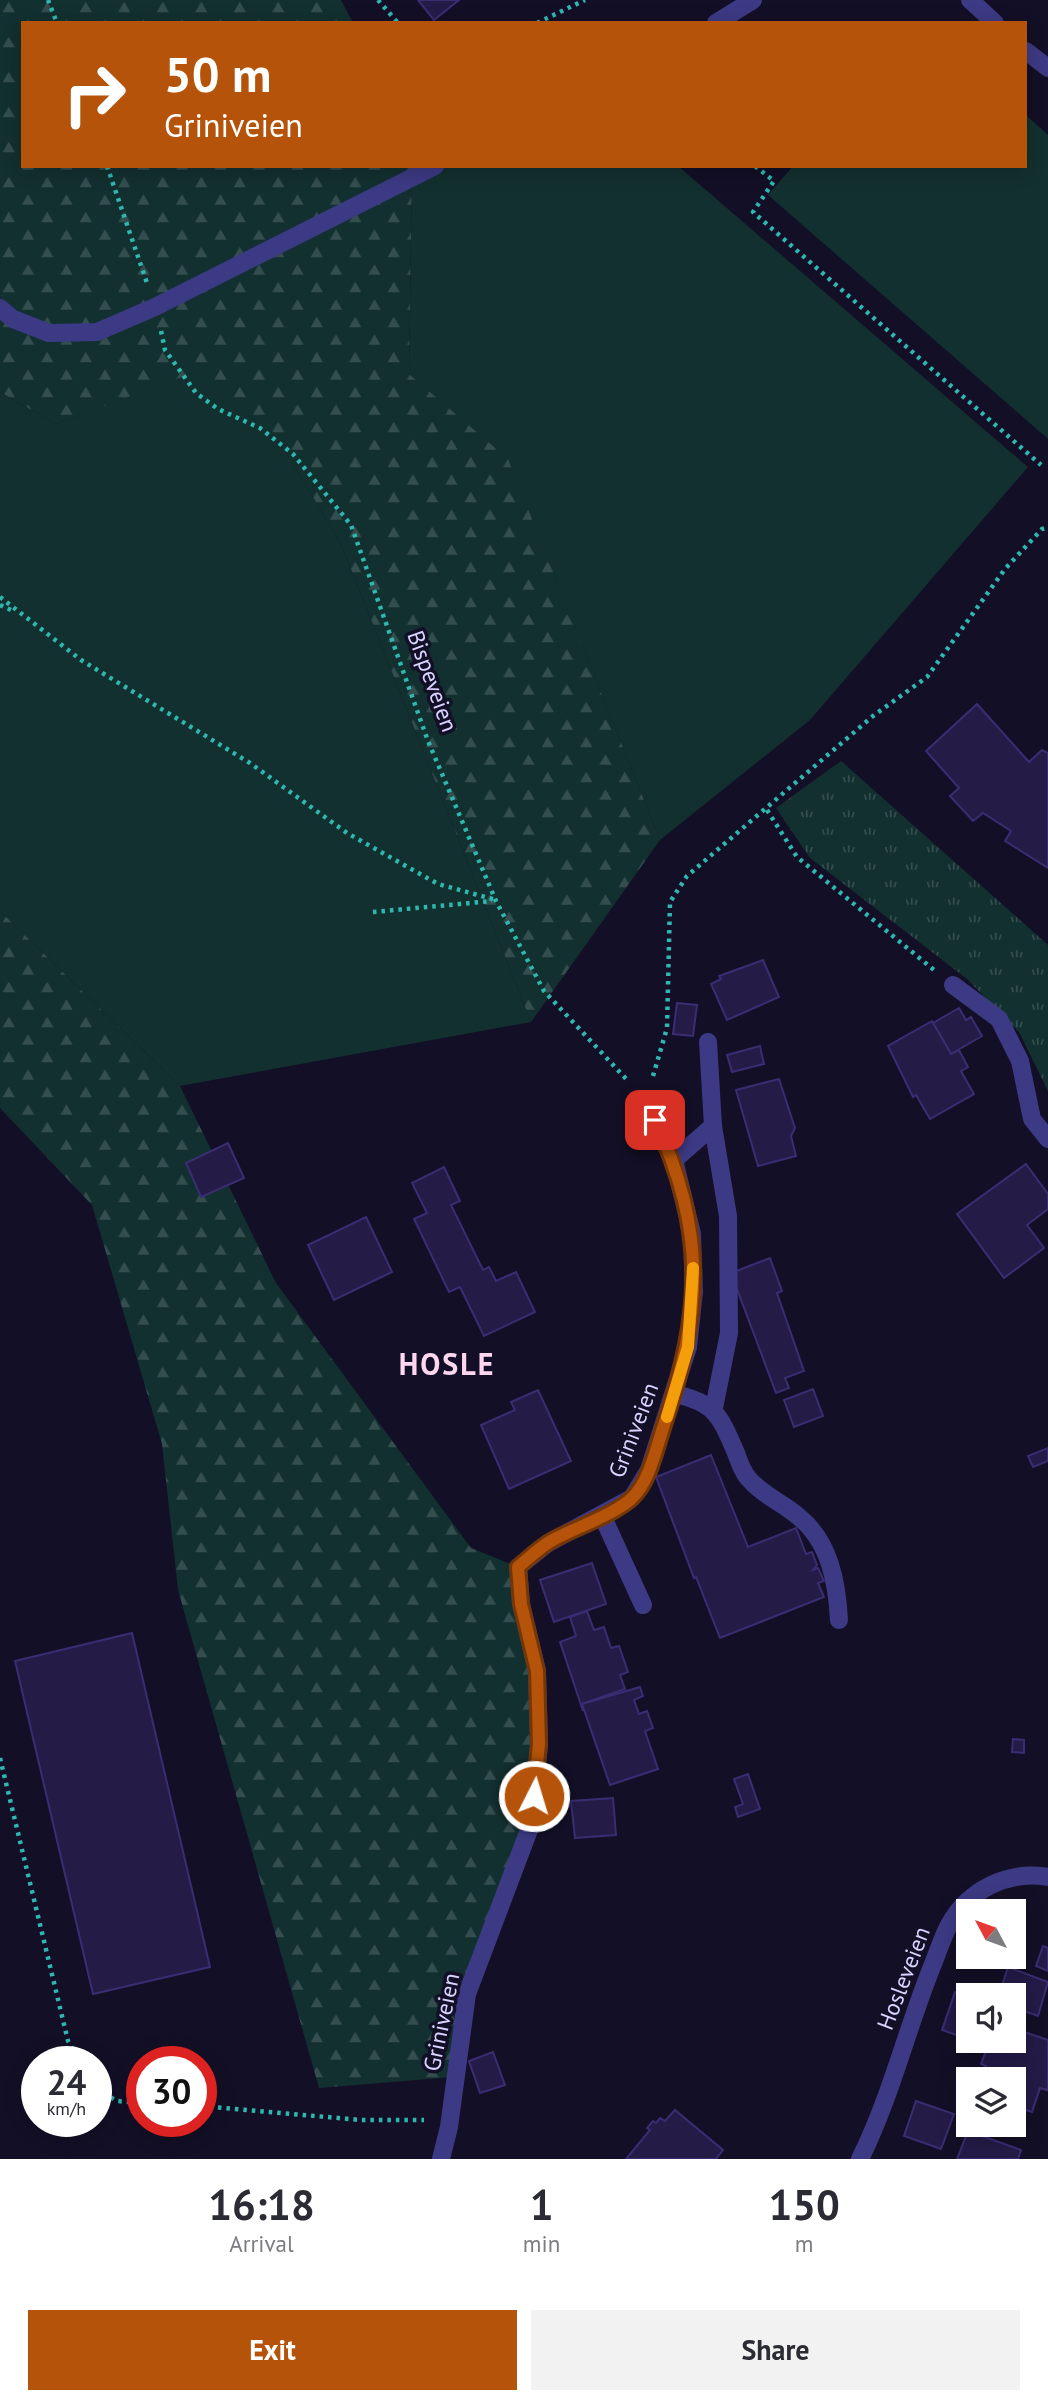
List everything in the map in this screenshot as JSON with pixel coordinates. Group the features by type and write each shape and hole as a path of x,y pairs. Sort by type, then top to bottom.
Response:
{"street":[{"path":"719,21 753,0"},
{"path":"970,0 993,21"},
{"path":"1027,52 1048,68"},
{"path":"0,308 13,319 49,333 97,332 155,307 431,168"},
{"path":"953,985 999,1019 1020,1061 1032,1119 1048,1139"},
{"path":"708,1042 713,1126 728,1216 729,1333 714,1408 746,1476 776,1503 799,1517 817,1537 837,1579 839,1620"},
{"name":"Griniveien","path":"441,2159 449,2127 467,1994 532,1822 539,1744 537,1671 521,1604 518,1567 548,1543 632,1498 649,1470 688,1347 694,1292 692,1234 674,1160 646,1100"},
{"path":"674,1160 713,1126"},
{"path":"675,1394 697,1399 714,1408"},
{"path":"602,1515 643,1605"},
{"name":"Hosleveien","path":"860,2159 874,2130 919,2000 950,1923 977,1894 1000,1880 1029,1874 1048,1877"}],"path":[{"path":"48,0 56,21"},
{"path":"378,0 396,21"},
{"path":"541,21 585,0"},
{"name":"Bispeveien","path":"108,168 155,307 165,350 196,393 218,409 260,428 293,454 351,525 428,741 496,901 544,991 646,1100"},
{"path":"758,168 774,181 752,212 1041,465"},
{"path":"646,1100 667,1028 670,902 687,876 767,810 873,716 927,677 1005,569 1042,529 1048,527"},
{"path":"0,597 17,613 81,660 250,763 347,833 438,884 496,901"},
{"path":"0,606 17,613"},
{"path":"767,810 797,857 861,913 953,985"},
{"path":"373,912 496,901"},
{"path":"0,1758 71,2046"},
{"path":"217,2107 361,2120 426,2120 449,2127"}],"green space":[{"path":"0,0 341,0 352,21 21,21 21,168 412,168 409,374 508,459 660,840 531,1022 341,544 286,452 201,370 56,424 0,392"},
{"path":"1027,116 1048,135 1048,439 768,195 791,168 1027,168"},
{"path":"412,168 680,168 1028,467 810,720 660,840 508,460 409,374"},
{"path":"201,369 286,452 341,544 531,1022 180,1086 0,911 0,392 56,424"},
{"path":"841,761 1048,945 1048,1091 1019,1032 967,979 810,858 776,808"},
{"path":"0,911 180,1086 276,1283 471,1548 518,1567 537,1671 532,1822 467,1994 453,2077 319,2088 178,1590 162,1444 92,1205 0,1108"}],"building":[{"path":"418,0 459,0 434,20"},
{"path":"977,704 1029,762 1042,750 1048,753 1048,868 1005,841 1011,831 983,813 973,821 950,796 959,788 926,751"},
{"path":"763,960 779,997 727,1020 711,984 721,979 719,976"},
{"path":"677,1003 697,1005 693,1036 673,1034"},
{"path":"959,1008 966,1020 971,1017 982,1036 951,1054 933,1023"},
{"path":"932,1021 951,1054 959,1050 968,1067 961,1071 974,1094 930,1119 916,1095 913,1097 888,1046"},
{"path":"760,1046 764,1064 732,1072 727,1055"},
{"path":"779,1079 795,1128 791,1136 796,1156 758,1166 736,1090"},
{"path":"228,1143 244,1178 201,1197 186,1163"},
{"path":"1026,1164 1048,1194 1048,1209 1027,1225 1044,1248 1004,1278 957,1214"},
{"path":"444,1167 460,1201 451,1205 483,1270 489,1267 496,1281 516,1272 535,1312 484,1336 460,1287 449,1292 414,1219 427,1213 412,1183"},
{"path":"366,1217 392,1272 334,1300 308,1245"},
{"path":"770,1258 782,1291 777,1293 804,1371 785,1378 789,1388 776,1393 731,1273"},
{"path":"813,1389 823,1416 794,1427 784,1400"},
{"path":"538,1390 571,1461 509,1489 481,1425 515,1410 511,1402"},
{"path":"1048,1448 1048,1461 1033,1467 1028,1456"},
{"path":"711,1455 748,1547 796,1528 806,1554 812,1552 817,1565 813,1570 818,1568 824,1581 818,1583 824,1597 720,1638 656,1477"},
{"path":"592,1563 606,1604 554,1622 540,1580"},
{"path":"587,1611 594,1630 604,1627 611,1648 619,1646 628,1672 620,1675 625,1689 582,1704 583,1711 560,1642 576,1636 570,1617"},
{"path":"132,1633 210,1967 93,1994 15,1661"},
{"path":"640,1687 643,1696 634,1700 639,1714 647,1711 653,1728 645,1731 658,1769 610,1785 582,1704"},
{"path":"1013,1739 1024,1740 1024,1753 1012,1752"},
{"path":"748,1774 760,1809 738,1817 735,1807 743,1804 734,1779"},
{"path":"613,1798 616,1835 575,1838 571,1801"},
{"path":"1043,1946 1048,1948 1048,1971 1036,1966"},
{"path":"1007,1969 1048,1982 1038,2016 1026,2012 1026,1983 1003,1983"},
{"path":"955,1992 956,1992 956,2035 942,2030"},
{"path":"1026,2032 1048,2040 1048,2087 1047,2090 1040,2088 1032,2112 1026,2110 1026,2067 986,2067 981,2064 985,2053 1026,2053"},
{"path":"493,2052 505,2085 480,2093 469,2061"},
{"path":"916,2101 954,2114 941,2149 904,2136"},
{"path":"675,2110 723,2150 716,2159 626,2159 650,2130 647,2128 653,2121 656,2123 660,2118 665,2121"},
{"path":"966,2137 985,2137 1021,2150 1018,2159 957,2159"}],"slow traffic":[{"path":"667,1417 688,1347 694,1292 693,1268"}],"district":[{"name":"HOSLE","path":"447,1363"}],"route":[{"path":"534,1796 539,1744 537,1671 521,1604 518,1567 548,1543 632,1498 649,1470 688,1347 694,1292 692,1234 674,1160 655,1120"}]}
